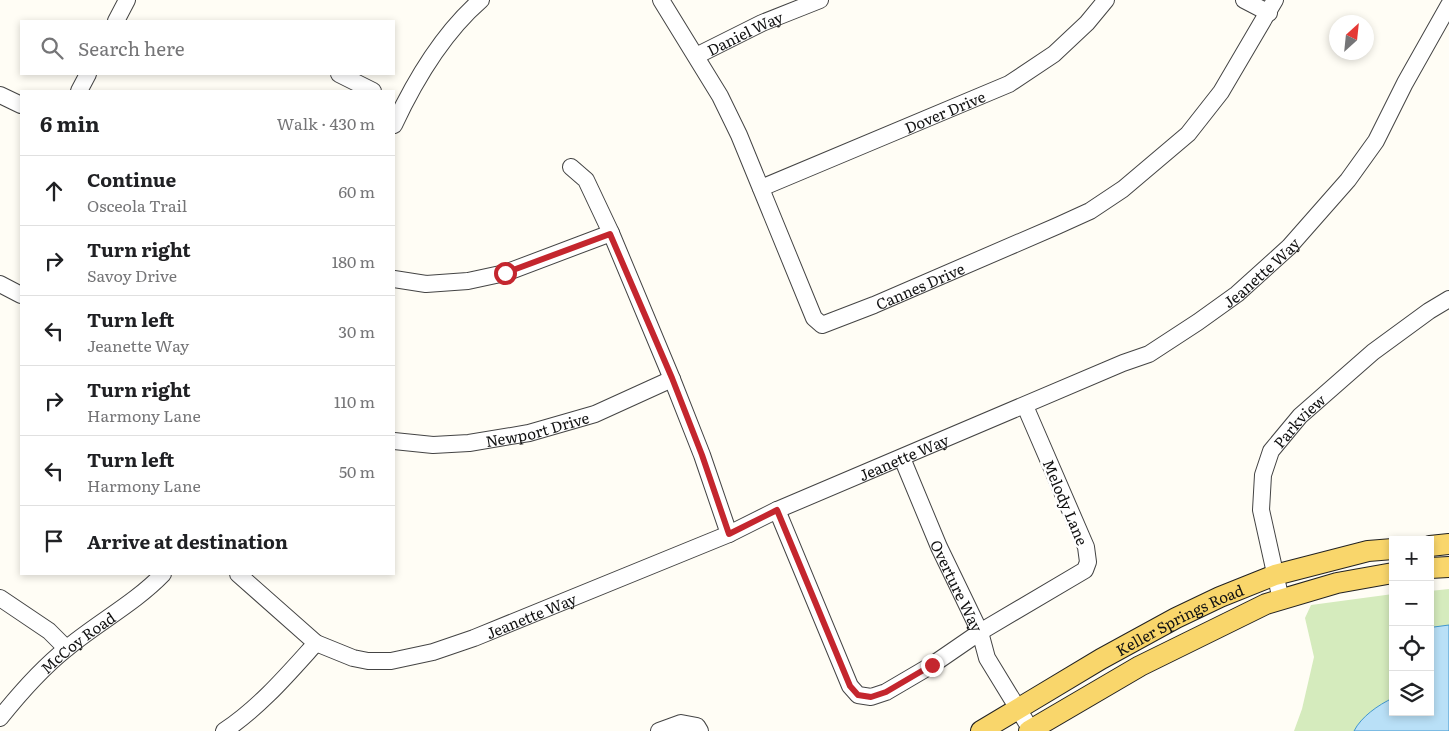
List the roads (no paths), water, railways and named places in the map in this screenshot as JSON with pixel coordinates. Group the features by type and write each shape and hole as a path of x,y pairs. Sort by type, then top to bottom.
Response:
{"main road":[{"path":"1434,546 1449,544"},
{"name":"Keller Springs Road","path":"982,731 1101,659 1176,618 1220,597 1275,575 1368,551 1389,549"},
{"path":"1434,568 1449,567"},
{"name":"Keller Springs Road","path":"1030,730 1140,666 1266,604 1337,583 1389,574"}],"street":[{"path":"117,20 128,0"},
{"path":"395,119 398,104 455,25 480,0"},
{"name":"Cannes Drive","path":"661,0 724,104 762,188 814,318 822,325 1057,226 1090,211 1123,189 1188,134 1221,92 1272,7"},
{"name":"Daniel Way","path":"696,56 762,23 820,0"},
{"name":"Dover Drive","path":"762,188 1009,84 1054,54 1087,23 1106,0"},
{"path":"1244,0 1272,7"},
{"name":"Jeanette Way","path":"239,575 316,643 353,658 368,661 391,661 433,652 474,638 729,534 777,510 1123,363 1149,354 1237,294 1289,247 1348,180 1376,141 1405,83 1449,5"},
{"path":"80,90 87,75"},
{"path":"341,75 371,90"},
{"path":"0,94 20,104"},
{"path":"571,167 586,180 672,378 702,455 729,534"},
{"path":"395,279 426,284 468,281 505,273 610,234"},
{"path":"0,284 20,294"},
{"name":"Parkview","path":"1281,600 1261,510 1263,475 1271,451 1300,416 1373,352 1429,311 1449,299"},
{"name":"Newport Drive","path":"395,441 433,445 469,443 529,433 595,414 672,378"},
{"name":"Melody Lane","path":"777,510 850,686 858,695 871,697 886,692 932,665 980,632 1085,570 1088,562 1086,547 1025,406"},
{"name":"Overture Way","path":"902,458 939,547 980,632 988,658 1018,709"},
{"name":"McCoy Road","path":"0,718 36,676 66,648 124,606 161,575"},
{"path":"0,598 49,631 66,648"},
{"path":"224,731 272,691 316,643"},
{"path":"1018,709 1030,730"},
{"path":"659,731 681,723 697,726 700,731"}],"water":[{"path":"1449,625 1449,731 1354,731 1370,712 1389,700 1389,716 1434,716 1434,627"}]}
